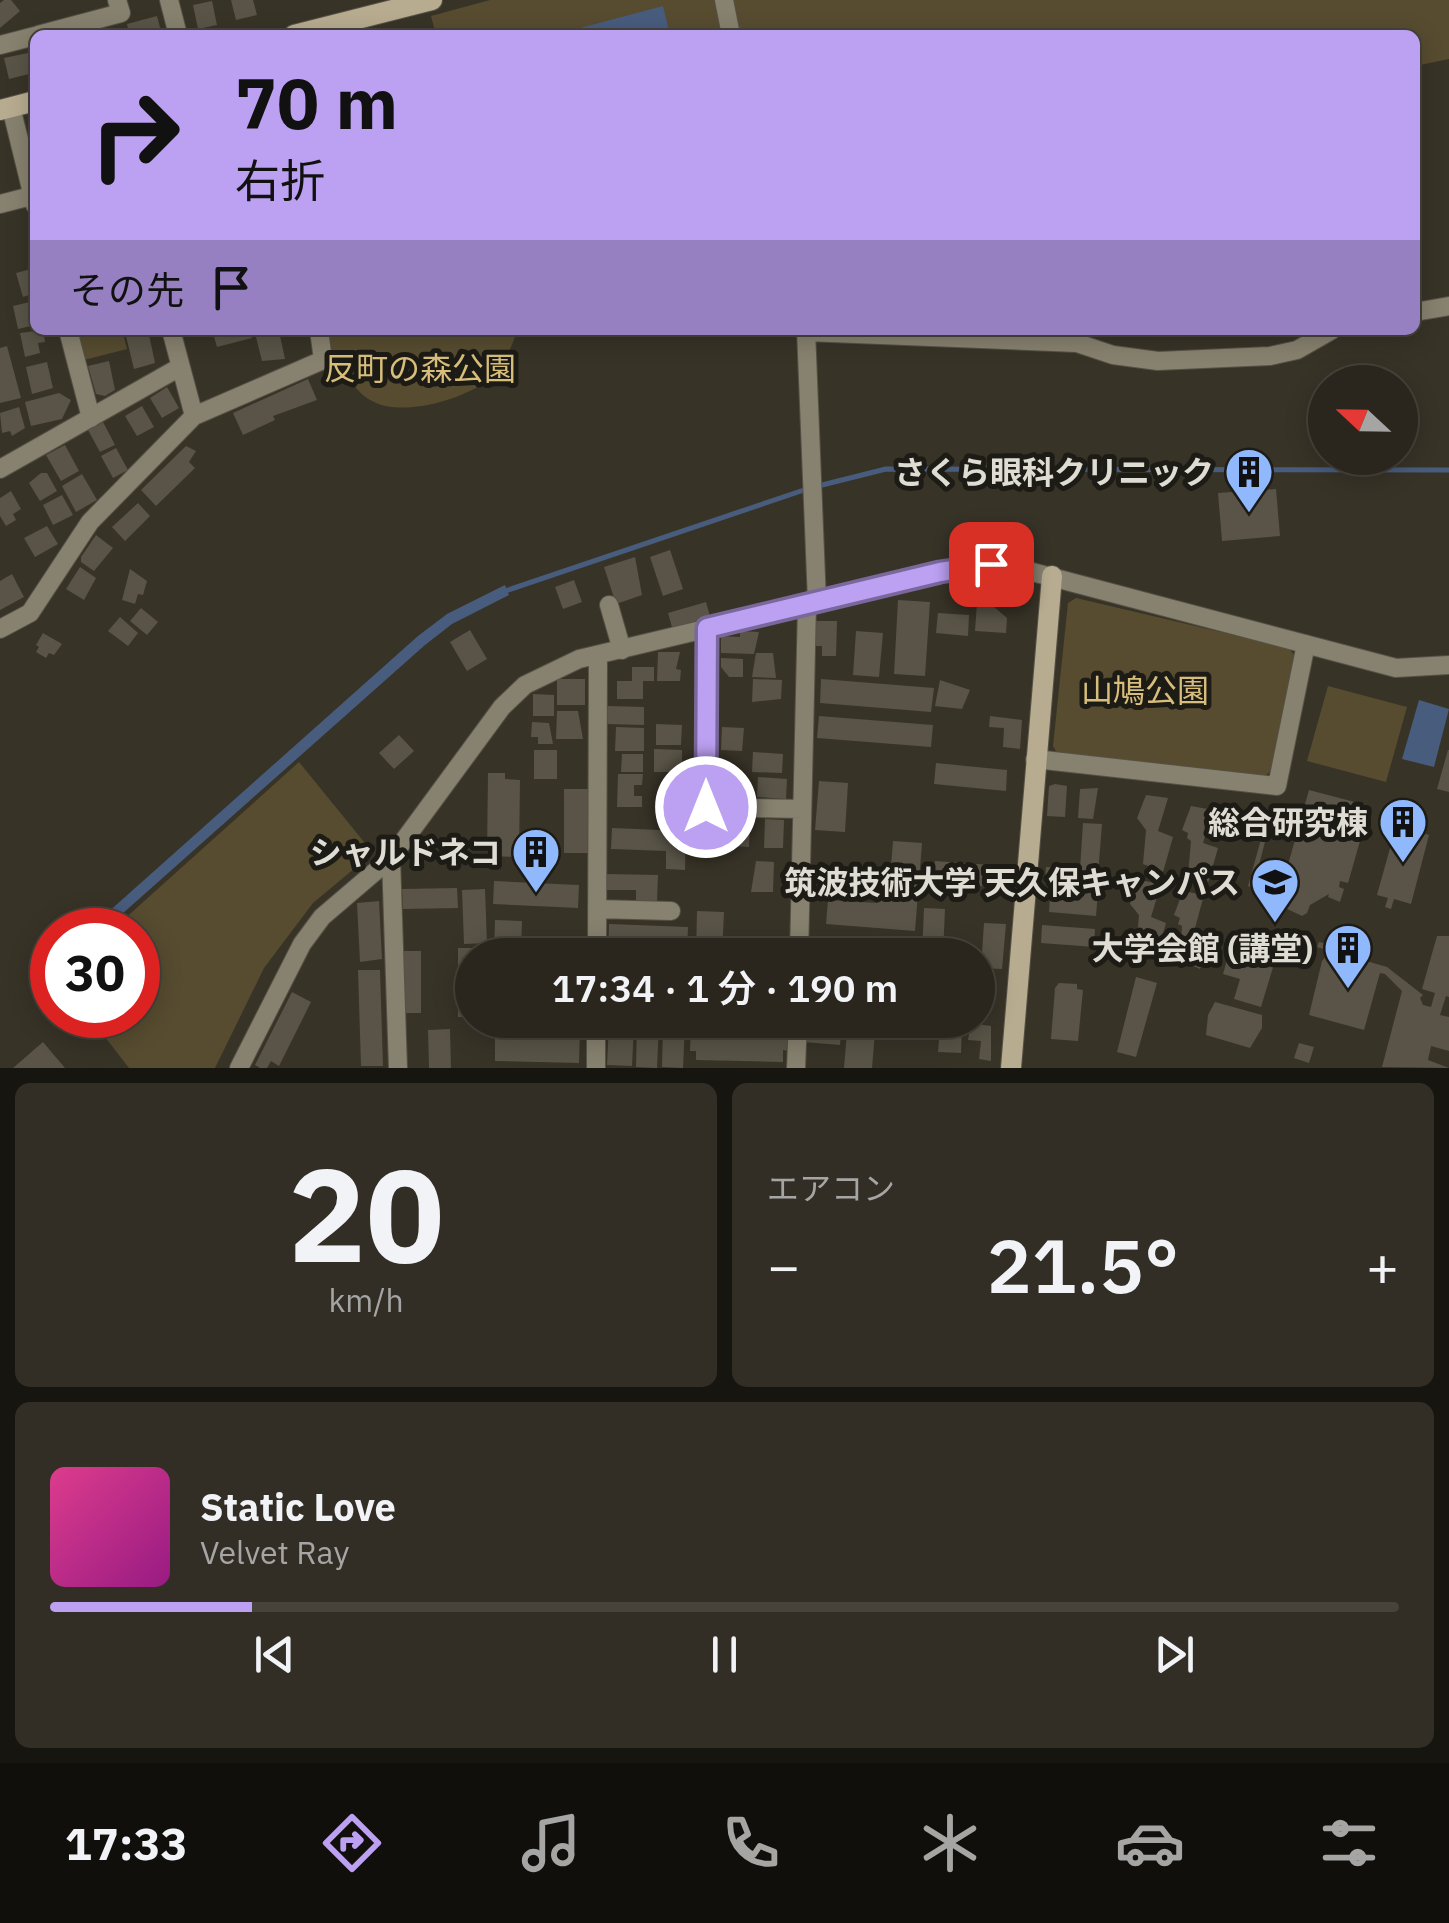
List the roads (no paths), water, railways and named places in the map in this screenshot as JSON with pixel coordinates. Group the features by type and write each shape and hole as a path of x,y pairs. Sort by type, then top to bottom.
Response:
{"street":[{"path":"55,30 121,13 118,0"},
{"path":"169,0 177,30"},
{"path":"724,0 730,30"},
{"path":"313,30 423,1"},
{"path":"0,45 30,37"},
{"path":"30,102 5,108 30,186"},
{"path":"0,204 30,200"},
{"path":"1420,311 1449,306"},
{"path":"69,335 91,418"},
{"path":"172,335 194,416"},
{"path":"0,629 30,613 90,522 194,416 322,360 320,335"},
{"path":"799,938 812,603 813,499 806,335"},
{"path":"896,335 1077,343 1114,356 1158,361 1270,356 1296,350 1323,335"},
{"path":"0,469 180,368"},
{"path":"239,1068 302,944 322,917 391,858 502,707 525,685 554,668 812,603 991,564 1052,576 1396,668 1449,665"},
{"path":"1010,1068 1052,576"},
{"path":"609,605 622,650"},
{"path":"707,628 706,807 802,809"},
{"path":"1036,759 1277,786 1306,644"},
{"path":"596,938 598,655"},
{"path":"391,858 398,1068"},
{"path":"597,909 672,911"},
{"path":"596,1038 596,1068"},
{"path":"796,1068 797,1038"}],"water":[{"path":"663,6 669,30 573,30"},
{"path":"505,585 509,595 452,624 425,645 129,908 113,908 418,636 447,614"},
{"path":"1419,700 1449,709 1434,767 1402,759"}],"waterway":[{"path":"818,486 886,469 1449,470"},
{"path":"505,591 807,489"}],"place":[{"name":"さくら眼科クリニック","path":"1249,514"},
{"name":"総合研究棟","path":"1403,864"},
{"name":"シャルドネコ","path":"536,894"},
{"name":"筑波技術大学 天久保キャンパス","path":"1275,924"},
{"name":"大学会館 (講堂)","path":"1348,990"}],"park label":[{"name":"反町の森公園","path":"420,368"},
{"name":"山鳩公園","path":"1145,690"}]}
